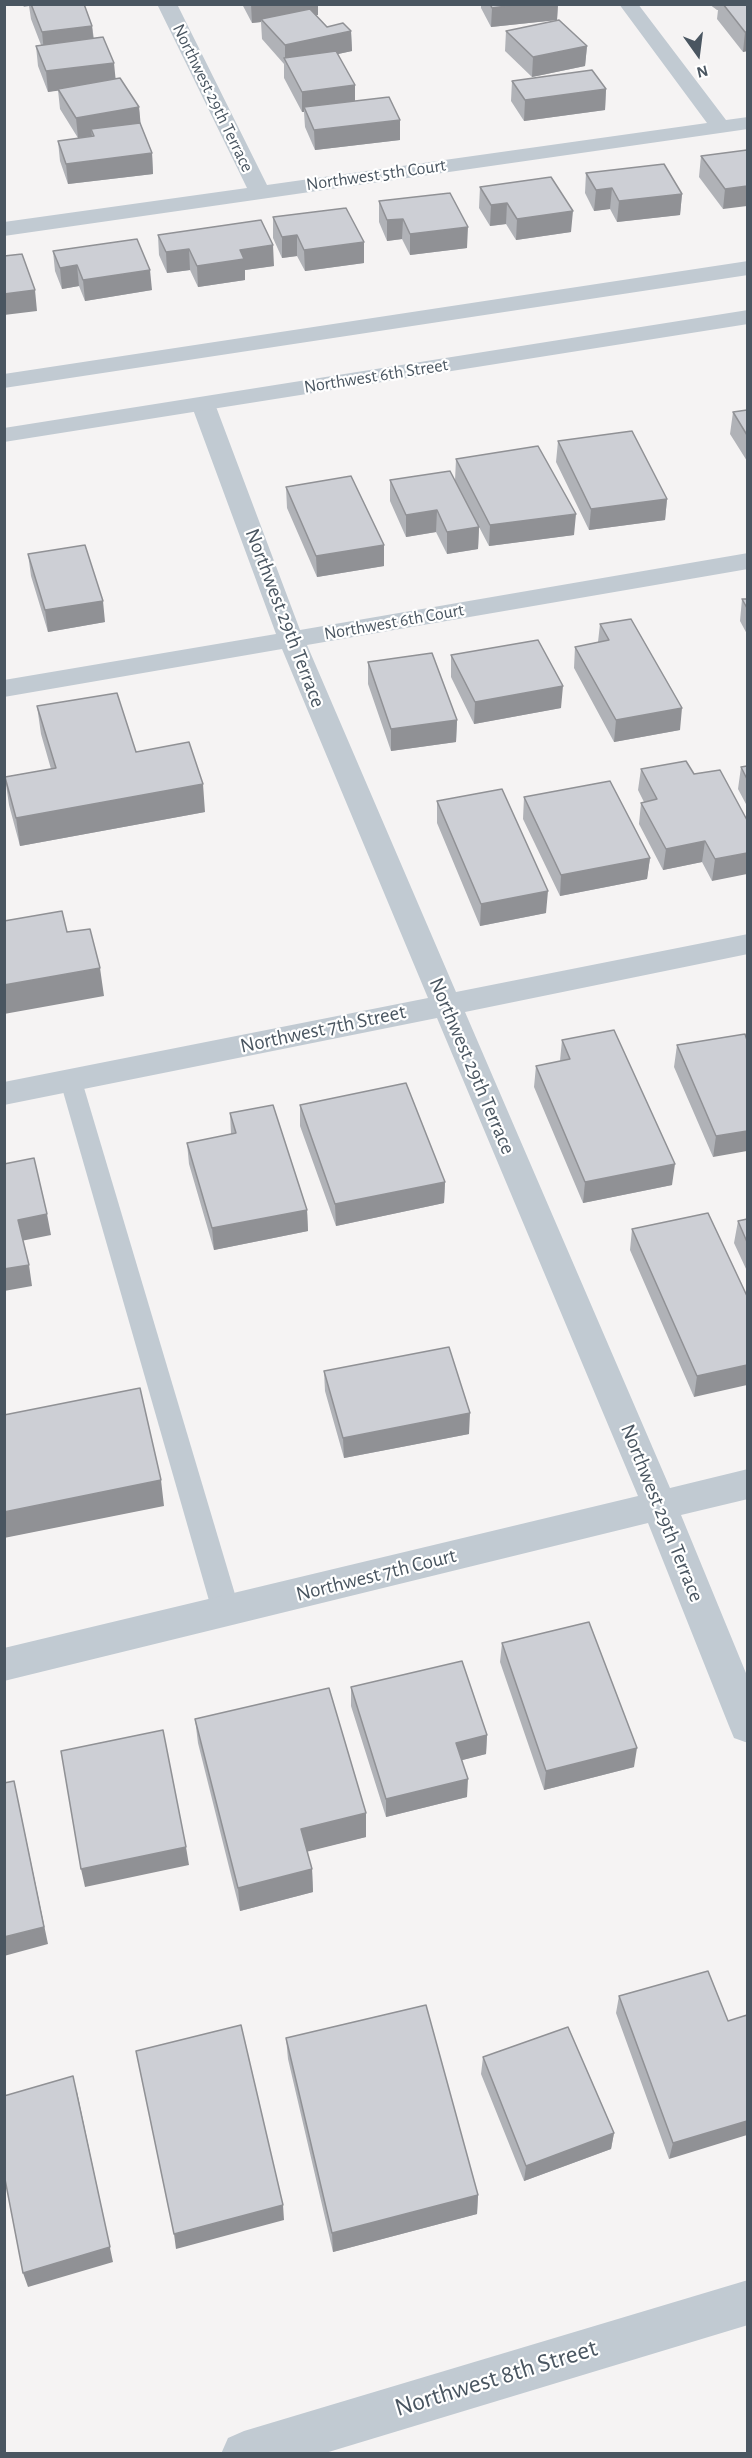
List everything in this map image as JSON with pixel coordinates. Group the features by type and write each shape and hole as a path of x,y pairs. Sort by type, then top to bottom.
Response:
{"street":[{"name":"Northwest 29th Terrace","path":"167,4 259,191"},
{"path":"628,4 720,126"},
{"name":"Northwest 5th Court","path":"4,229 747,123"},
{"path":"4,381 747,268"},
{"name":"Northwest 6th Street","path":"4,435 747,317"},
{"name":"Northwest 29th Terrace","path":"203,404 291,640 660,1505 747,1726"},
{"name":"Northwest 6th Court","path":"4,689 747,561"},
{"name":"Northwest 7th Street","path":"4,1094 747,944"},
{"name":"Northwest 7th Court","path":"4,1665 747,1484"},
{"name":"Northwest 8th Street","path":"244,2454 747,2302"}],"lane":[{"path":"71,1081 226,1611"}],"building":[{"path":"31,4 84,4 92,26 42,32"},
{"path":"490,4 521,4 492,8"},
{"path":"723,4 747,4 747,32 745,32"},
{"path":"310,9 327,27 343,23 351,31 285,45 261,19"},
{"path":"559,20 587,46 533,57 506,31"},
{"path":"103,37 114,63 46,71 36,46"},
{"path":"336,51 355,85 302,92 284,58"},
{"path":"592,70 606,89 525,100 512,81"},
{"path":"120,78 139,107 76,118 58,89"},
{"path":"389,97 400,120 314,130 304,107"},
{"path":"140,123 152,153 66,164 58,141 94,136 91,129"},
{"path":"747,150 747,186 725,189 701,156"},
{"path":"664,164 682,194 619,201 612,188 596,190 586,173"},
{"path":"551,177 573,211 517,219 507,203 491,205 480,187"},
{"path":"450,193 468,227 410,234 403,219 387,220 379,201"},
{"path":"346,208 364,242 304,250 297,235 282,237 273,217"},
{"path":"261,220 273,245 240,250 244,259 197,266 189,249 166,252 158,235"},
{"path":"137,239 150,270 83,280 77,265 60,268 53,251"},
{"path":"22,254 35,290 4,294 4,256"},
{"path":"747,410 747,435 733,412"},
{"path":"632,431 667,499 591,509 558,441"},
{"path":"538,446 576,514 490,525 456,459"},
{"path":"450,471 479,527 447,532 437,510 406,515 390,480"},
{"path":"351,476 384,545 316,556 286,487"},
{"path":"85,545 103,601 45,610 28,554"},
{"path":"631,619 682,708 616,720 575,647 609,640 600,624"},
{"path":"538,640 563,686 475,702 451,655"},
{"path":"432,653 457,720 391,729 368,662"},
{"path":"117,693 136,752 189,742 203,784 16,818 5,777 56,768 37,706"},
{"path":"686,761 694,774 720,770 747,820 747,853 715,859 705,841 666,849 641,803 657,799 641,769"},
{"path":"747,766 747,779 741,767"},
{"path":"610,781 650,858 561,875 524,797"},
{"path":"502,789 548,891 481,904 437,801"},
{"path":"62,911 67,932 90,929 100,968 4,985 4,921"},
{"path":"614,1030 675,1164 585,1182 536,1066 570,1059 562,1040"},
{"path":"745,1034 747,1040 747,1131 716,1136 677,1045"},
{"path":"406,1083 445,1182 335,1204 300,1105"},
{"path":"273,1105 307,1210 212,1228 187,1143 236,1133 230,1113"},
{"path":"34,1158 47,1214 18,1220 29,1265 4,1269 4,1164"},
{"path":"708,1213 747,1296 747,1365 697,1376 632,1229"},
{"path":"747,1219 747,1242 738,1221"},
{"path":"449,1347 470,1413 343,1438 324,1371"},
{"path":"140,1388 161,1480 4,1512 4,1415"},
{"path":"589,1622 637,1748 546,1771 502,1643"},
{"path":"462,1661 487,1735 456,1743 468,1779 386,1799 351,1687"},
{"path":"329,1688 366,1813 301,1829 312,1869 238,1888 195,1719"},
{"path":"163,1730 186,1847 81,1869 61,1751"},
{"path":"14,1781 44,1927 4,1937 4,1783"},
{"path":"708,1971 728,2021 747,2015 747,2121 673,2143 619,1996"},
{"path":"426,2005 478,2195 332,2233 286,2038"},
{"path":"241,2025 283,2205 174,2234 136,2051"},
{"path":"568,2027 614,2133 526,2166 483,2057"},
{"path":"73,2076 110,2247 23,2273 4,2174 4,2096"}]}
